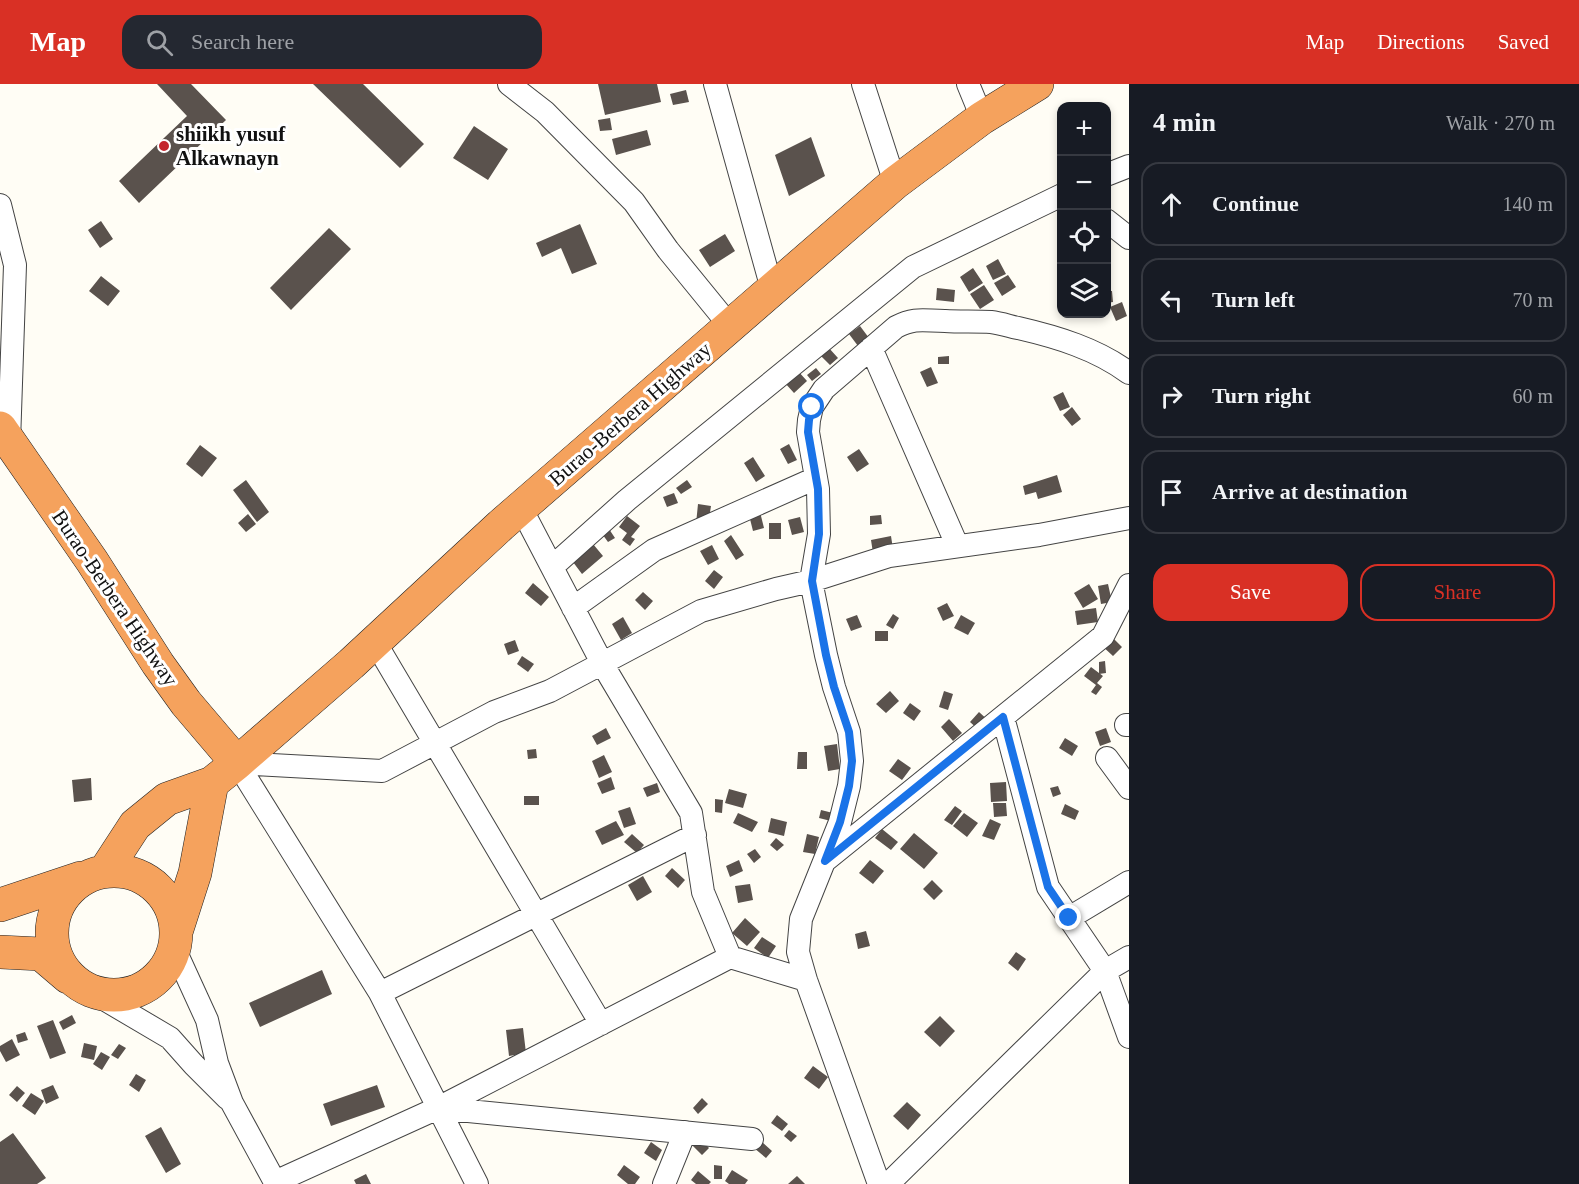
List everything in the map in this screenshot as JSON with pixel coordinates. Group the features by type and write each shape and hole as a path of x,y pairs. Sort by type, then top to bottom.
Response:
{"highway":[{"name":"Burao-Berbera Highway","path":"95,874 135,825 167,800 212,783 237,763 351,664 521,508 895,183 982,118 1037,84"},
{"name":"Burao-Berbera Highway","path":"4,435 92,561 158,664 186,703 237,763"},
{"path":"0,952 41,954 83,987 112,996 133,993 151,984 166,969 176,940 195,873 212,783"},
{"path":"0,905 95,874 126,871 146,878 162,891 172,909 176,940"},
{"path":"83,987 60,966 53,947 52,927 57,907 69,890 95,874"}],"street":[{"path":"509,84 545,112 633,202 668,250 730,326"},
{"path":"715,84 772,289"},
{"path":"862,84 895,183"},
{"path":"968,84 982,118"},
{"path":"1111,173 1129,166"},
{"path":"552,567 627,500 914,267 1057,197"},
{"path":"0,205 15,265 4,435"},
{"path":"1111,223 1129,238"},
{"path":"879,1184 798,952 801,919 840,822 849,786 852,761 849,732 826,655 812,581 819,534 816,477 808,432 812,407 824,389 896,327 918,319 992,322 1030,331 1074,344 1119,365 1129,373"},
{"path":"871,348 957,545"},
{"path":"573,608 654,550 816,477"},
{"path":"521,508 603,665 691,813 703,892 730,957"},
{"path":"237,763 382,771 494,712 550,691 603,665 701,611 812,581 889,556 1040,535 1129,518"},
{"path":"825,861 1103,636 1129,585"},
{"path":"375,642 601,1024"},
{"path":"1003,717 1048,887 1105,971 1129,1037"},
{"path":"1107,758 1129,788"},
{"path":"237,763 380,993 477,1184"},
{"path":"380,993 694,835"},
{"path":"1069,918 1129,882"},
{"path":"176,940 207,1020 217,1063 232,1103 276,1183 438,1108 730,957 806,980"},
{"path":"888,1184 1105,971 1129,957"},
{"path":"83,987 170,1038 232,1103"},
{"path":"438,1108 752,1138"},
{"path":"664,1184 685,1132"}],"building":[{"path":"157,84 191,84 226,120 139,203 119,181 187,116"},
{"path":"313,84 363,84 424,144 400,168"},
{"path":"598,84 657,84 661,102 605,115"},
{"path":"686,90 689,102 673,105 670,94"},
{"path":"610,118 612,130 600,131 598,120"},
{"path":"474,126 508,149 488,180 453,158"},
{"path":"647,130 651,145 616,155 612,139"},
{"path":"811,137 825,176 789,196 775,155"},
{"path":"101,221 113,239 100,248 88,230"},
{"path":"580,224 597,264 572,274 561,248 542,257 536,243"},
{"path":"329,228 351,249 291,310 270,288"},
{"path":"725,234 735,251 710,267 699,250"},
{"path":"998,259 1006,274 993,280 986,266"},
{"path":"973,268 983,283 969,292 960,277"},
{"path":"1008,275 1016,287 1002,296 994,283"},
{"path":"101,276 120,291 108,306 89,291"},
{"path":"984,285 994,300 980,309 970,294"},
{"path":"937,288 955,290 954,302 936,300"},
{"path":"1122,302 1127,316 1116,321 1111,307"},
{"path":"860,326 872,342 861,350 849,334"},
{"path":"828,347 838,358 830,365 820,355"},
{"path":"949,356 949,364 938,364 938,357"},
{"path":"788,360 807,381 794,393 775,372"},
{"path":"931,367 938,383 927,387 920,372"},
{"path":"816,368 821,374 812,381 807,375"},
{"path":"1063,392 1070,407 1060,411 1053,397"},
{"path":"1072,407 1081,419 1072,426 1063,415"},
{"path":"789,444 797,460 788,464 780,449"},
{"path":"200,445 217,458 202,477 186,464"},
{"path":"859,449 869,464 857,472 847,457"},
{"path":"753,457 765,476 756,482 744,463"},
{"path":"1057,475 1062,492 1038,499 1036,492 1025,495 1023,486"},
{"path":"246,480 269,512 257,522 233,490"},
{"path":"687,480 692,487 681,494 676,488"},
{"path":"674,493 678,503 667,507 663,497"},
{"path":"698,504 711,506 708,525 696,524"},
{"path":"760,512 764,528 753,531 749,515"},
{"path":"248,514 256,524 246,532 238,523"},
{"path":"881,515 882,524 870,525 870,516"},
{"path":"627,516 640,526 631,537 635,539 630,546 622,540 627,533 619,527"},
{"path":"800,517 804,532 792,535 788,520"},
{"path":"769,523 781,523 781,539 769,539"},
{"path":"607,526 615,538 608,542 600,531"},
{"path":"731,535 744,555 736,560 724,541"},
{"path":"891,536 893,549 873,553 871,540"},
{"path":"593,544 603,556 582,574 573,562"},
{"path":"712,545 719,559 708,565 700,551"},
{"path":"714,570 723,577 714,589 705,581"},
{"path":"533,583 549,597 541,606 525,593"},
{"path":"1089,584 1098,599 1083,608 1074,593"},
{"path":"1108,584 1112,602 1101,604 1098,586"},
{"path":"643,592 653,601 645,610 635,600"},
{"path":"947,603 954,616 943,621 937,608"},
{"path":"1096,608 1098,622 1077,625 1075,611"},
{"path":"893,614 899,618 893,629 886,625"},
{"path":"857,615 862,627 851,631 846,619"},
{"path":"961,615 975,623 968,635 954,628"},
{"path":"623,617 632,633 621,640 612,624"},
{"path":"875,631 888,631 888,641 875,641"},
{"path":"1109,634 1122,647 1113,656 1100,644"},
{"path":"515,640 519,651 508,655 504,644"},
{"path":"522,656 534,664 528,672 517,664"},
{"path":"1105,661 1106,673 1099,674 1099,662"},
{"path":"1091,667 1103,676 1097,683 1102,687 1096,695 1091,692 1096,685 1084,676"},
{"path":"890,691 899,701 886,713 876,704"},
{"path":"944,691 953,694 948,710 939,707"},
{"path":"910,703 921,711 914,721 903,713"},
{"path":"979,712 990,722 981,732 970,722"},
{"path":"949,719 962,733 953,741 941,727"},
{"path":"606,728 611,738 597,745 592,736"},
{"path":"1106,728 1111,742 1100,746 1095,732"},
{"path":"1065,738 1078,746 1072,756 1059,748"},
{"path":"837,744 840,769 828,771 824,746"},
{"path":"536,749 537,758 528,759 527,750"},
{"path":"798,752 807,752 807,769 797,769"},
{"path":"604,755 612,772 599,778 592,761"},
{"path":"898,759 911,768 902,780 889,771"},
{"path":"611,777 615,789 602,794 597,783"},
{"path":"91,778 92,800 74,802 72,780"},
{"path":"1006,782 1007,801 991,802 990,783"},
{"path":"657,783 660,792 647,797 643,788"},
{"path":"1058,786 1061,794 1053,797 1050,788"},
{"path":"729,789 747,794 743,808 725,803"},
{"path":"524,796 539,796 539,805 524,805"},
{"path":"715,799 723,800 722,813 715,812"},
{"path":"993,803 1006,803 1007,816 994,817"},
{"path":"1065,804 1079,811 1075,820 1061,814"},
{"path":"955,806 962,811 952,825 944,820"},
{"path":"630,807 636,824 624,828 618,811"},
{"path":"821,810 833,813 831,821 819,818"},
{"path":"738,813 758,822 752,832 733,823"},
{"path":"964,813 978,823 967,837 953,826"},
{"path":"771,818 787,822 784,836 768,832"},
{"path":"990,819 1001,824 994,840 982,836"},
{"path":"616,821 624,835 602,845 595,831"},
{"path":"882,829 898,842 891,850 875,838"},
{"path":"914,833 938,853 924,869 900,849"},
{"path":"632,834 644,845 637,853 624,842"},
{"path":"807,834 819,837 815,854 803,852"},
{"path":"776,838 784,845 777,851 770,845"},
{"path":"755,849 761,857 754,863 747,854"},
{"path":"739,860 743,871 730,877 726,866"},
{"path":"870,860 884,871 873,884 859,873"},
{"path":"672,868 685,880 678,888 665,876"},
{"path":"643,876 652,892 637,901 628,885"},
{"path":"932,880 943,891 934,900 923,889"},
{"path":"750,884 753,900 738,903 735,886"},
{"path":"745,918 760,932 747,946 732,933"},
{"path":"866,931 870,946 858,949 855,934"},
{"path":"762,937 776,946 768,958 754,948"},
{"path":"1016,952 1026,959 1018,971 1008,963"},
{"path":"322,970 332,994 260,1027 249,1003"},
{"path":"72,1015 76,1023 63,1030 59,1022"},
{"path":"940,1016 955,1031 940,1047 924,1032"},
{"path":"53,1020 66,1053 50,1059 37,1026"},
{"path":"523,1028 526,1053 509,1056 506,1030"},
{"path":"25,1032 28,1040 18,1043 16,1035"},
{"path":"12,1039 20,1055 6,1062 0,1046"},
{"path":"84,1043 97,1046 94,1060 81,1057"},
{"path":"119,1044 126,1048 118,1059 111,1055"},
{"path":"101,1052 110,1057 102,1070 93,1064"},
{"path":"813,1066 828,1077 819,1089 804,1078"},
{"path":"136,1074 146,1080 139,1092 129,1085"},
{"path":"53,1085 59,1098 46,1104 41,1090"},
{"path":"377,1085 385,1107 331,1126 323,1104"},
{"path":"17,1086 25,1093 17,1102 9,1095"},
{"path":"31,1093 44,1101 35,1115 22,1106"},
{"path":"702,1098 708,1104 698,1114 693,1108"},
{"path":"907,1102 921,1115 908,1130 893,1116"},
{"path":"777,1115 788,1124 782,1131 771,1123"},
{"path":"161,1127 181,1164 166,1173 145,1136"},
{"path":"789,1130 797,1136 791,1142 784,1136"},
{"path":"13,1133 46,1178 37,1184 0,1184 0,1142"},
{"path":"697,1135 709,1148 702,1155 689,1142"},
{"path":"761,1141 772,1151 766,1158 754,1148"},
{"path":"651,1142 662,1150 656,1161 644,1153"},
{"path":"624,1165 640,1177 635,1184 628,1184 617,1175"},
{"path":"714,1165 722,1166 722,1179 714,1179"},
{"path":"732,1170 748,1180 745,1184 729,1184 725,1181"},
{"path":"698,1171 711,1182 709,1184 696,1184 691,1180"},
{"path":"366,1174 371,1184 356,1184 354,1180"},
{"path":"797,1176 805,1184 788,1184"}],"place":[{"name":"shiikh yusuf Alkawnayn","path":"164,146"}],"route":[{"path":"812,407 808,432 818,489 819,534 812,581 826,655 849,732 852,761 849,786 840,822 825,861 1003,717 1048,887 1069,918"}]}
